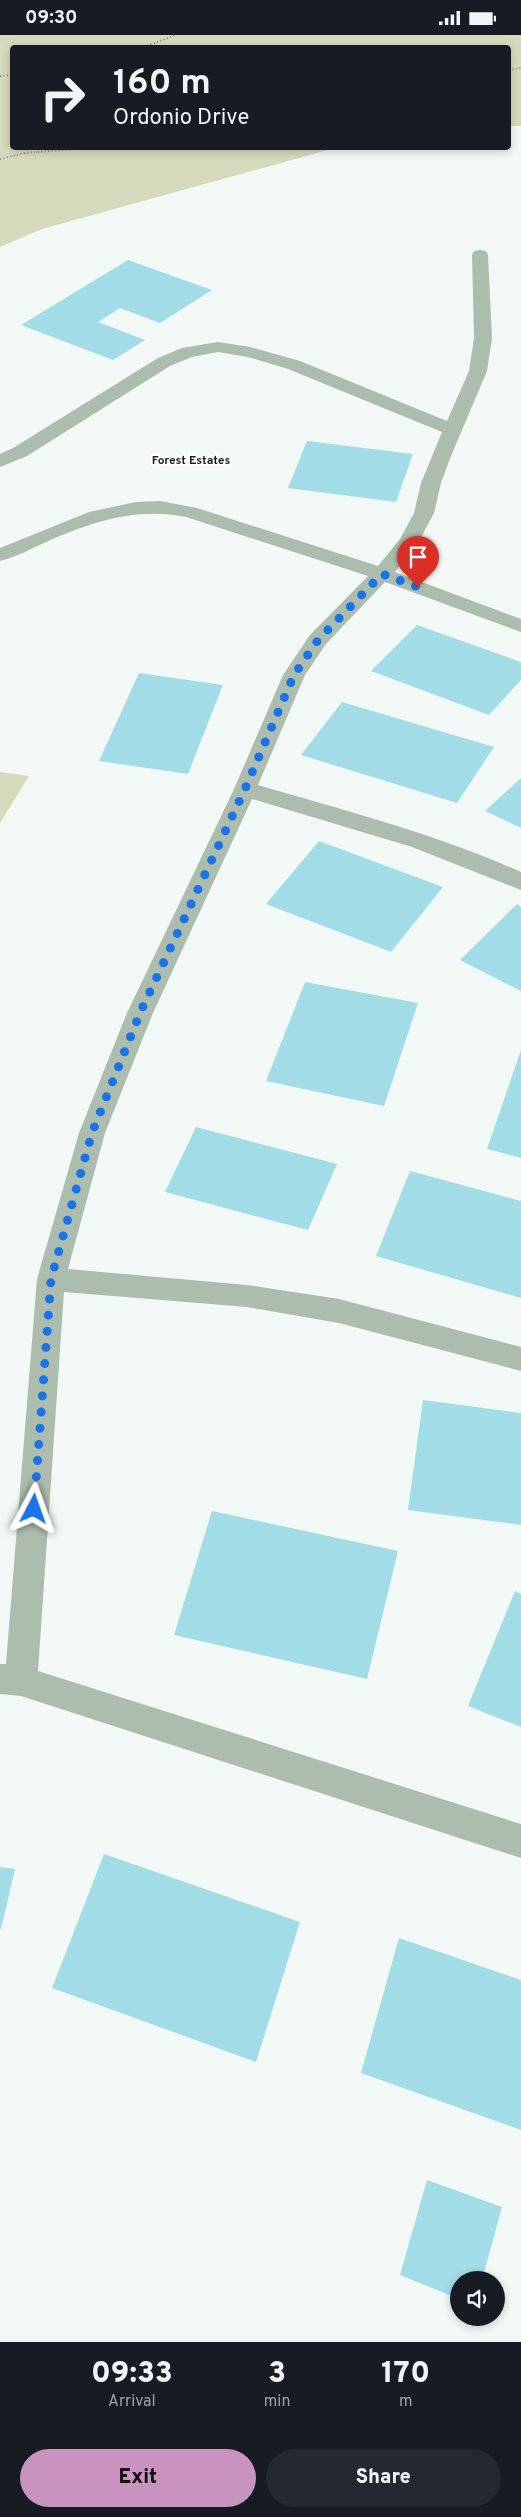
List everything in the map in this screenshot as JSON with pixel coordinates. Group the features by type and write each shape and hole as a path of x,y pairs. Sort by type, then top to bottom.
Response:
{"street":[{"path":"480,255 483,339 478,371 431,483 424,513 410,541 382,574 318,640 294,675 245,789 140,1013 96,1124 51,1279 11,1680 521,1841"},
{"path":"0,461 20,452 164,363 188,352 218,347 250,352 294,365 453,430"},
{"path":"0,555 92,518 124,509 157,507 190,512 382,574 521,626"},
{"path":"245,789 384,830 500,871 521,881"},
{"path":"51,1279 247,1296 330,1310 521,1359"}],"path":[{"path":"149,45 176,35"},
{"path":"0,159 25,153 62,150"}],"green space":[{"path":"0,35 521,35 521,126 511,126 511,45 10,45 10,150 328,150 42,229 0,247"},
{"path":"0,772 29,776 0,823"}],"building":[{"path":"128,260 212,290 160,323 120,308 98,322 145,340 113,360 21,325"},
{"path":"307,441 413,454 396,502 288,488"},
{"path":"417,625 521,662 521,680 489,715 371,671"},
{"path":"139,673 223,685 188,774 99,761"},
{"path":"342,702 494,747 457,803 301,755"},
{"path":"521,778 521,828 485,811"},
{"path":"319,841 443,887 391,952 266,904"},
{"path":"517,904 521,907 521,991 460,960"},
{"path":"305,982 418,1003 384,1106 266,1081"},
{"path":"521,1050 521,1158 487,1149"},
{"path":"196,1127 337,1164 308,1230 165,1192"},
{"path":"410,1171 521,1201 521,1298 376,1256"},
{"path":"423,1400 521,1413 521,1525 408,1510"},
{"path":"212,1511 398,1551 367,1679 174,1635"},
{"path":"515,1591 521,1594 521,1727 468,1706"},
{"path":"104,1854 300,1922 256,2062 52,1988"},
{"path":"0,1867 15,1869 1,1929 0,1929"},
{"path":"399,1938 521,1980 521,2130 361,2073"},
{"path":"427,2180 502,2207 484,2271 450,2271 450,2295 400,2275"}],"district":[{"name":"Forest Estates","path":"191,460"}],"route":[{"path":"34,1509 51,1279 92,1133 140,1013 245,789 294,675 318,640 382,574 418,587"}]}
